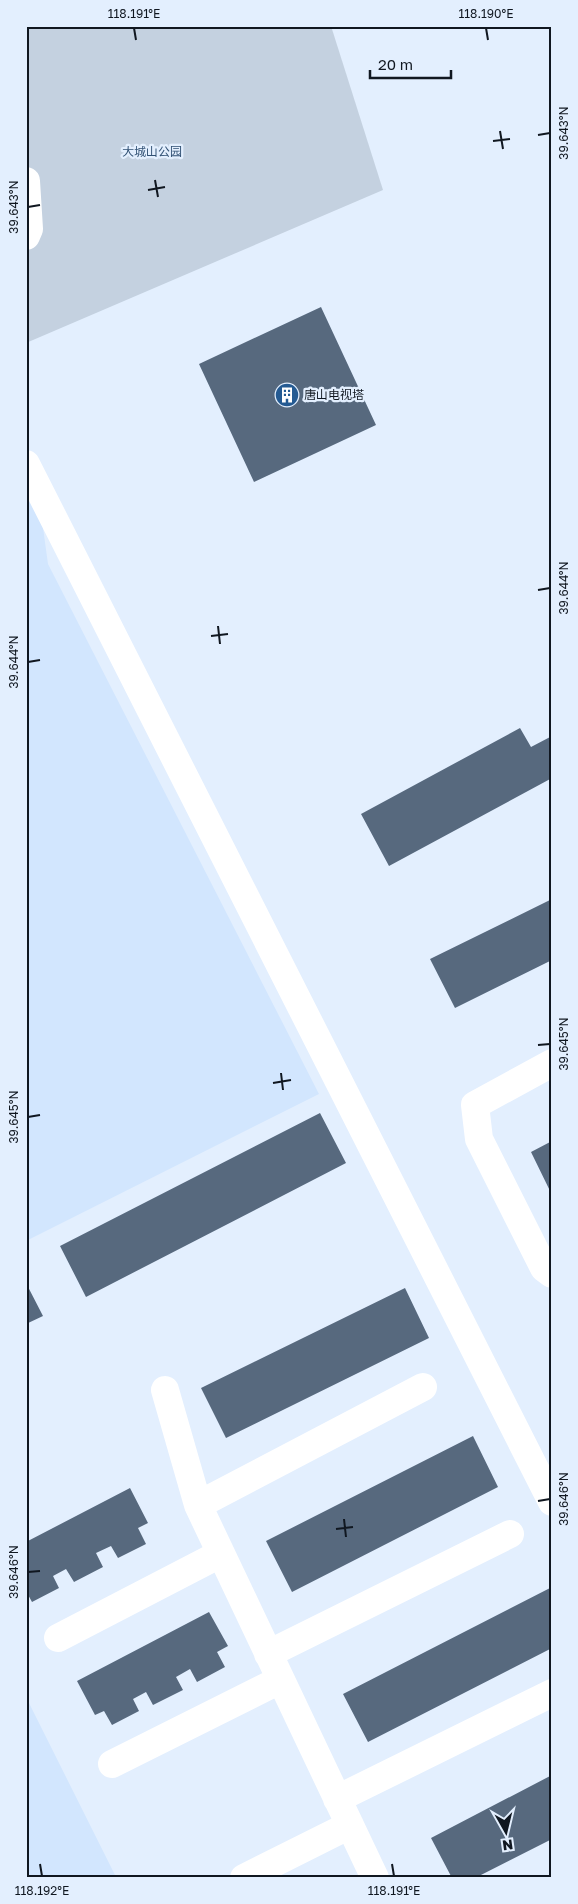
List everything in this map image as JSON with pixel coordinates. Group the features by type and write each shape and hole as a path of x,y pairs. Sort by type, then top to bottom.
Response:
{"street":[{"path":"26,181 28,229 26,236"},
{"path":"26,464 543,1462 552,1502"},
{"path":"552,1063 475,1105 480,1139 544,1268 552,1274"},
{"path":"198,1505 423,1387"},
{"path":"165,1390 198,1505 375,1878"},
{"path":"268,1654 510,1534"},
{"path":"58,1638 220,1554"},
{"path":"112,1764 280,1680"},
{"path":"338,1799 552,1694"},
{"path":"244,1878 350,1825"}],"shaded area":[{"path":"26,483 41,513 48,564 319,1094 26,1241"},
{"path":"26,1697 116,1877 26,1878"}],"green space":[{"name":"大城山公园","path":"26,26 331,26 383,190 26,343"}],"building":[{"name":"唐山电视塔","path":"321,307 376,425 254,482 199,364"},
{"path":"520,728 531,747 552,736 552,778 389,866 361,814"},
{"path":"552,899 552,960 455,1008 430,959"},
{"path":"320,1113 346,1163 86,1297 60,1246"},
{"path":"552,1141 552,1195 531,1152"},
{"path":"26,1283 43,1316 26,1324"},
{"path":"405,1288 429,1338 226,1438 201,1388"},
{"path":"473,1436 498,1487 292,1592 266,1541"},
{"path":"130,1488 148,1523 138,1528 146,1544 118,1558 111,1546 96,1553 103,1567 74,1582 66,1569 53,1576 59,1588 32,1602 26,1591 26,1542"},
{"path":"552,1587 552,1648 368,1742 343,1694"},
{"path":"209,1612 228,1646 217,1652 225,1667 197,1682 190,1669 176,1677 183,1690 153,1705 146,1692 133,1699 139,1711 112,1725 104,1711 95,1715 77,1681"},
{"path":"552,1775 552,1839 475,1878 452,1878 431,1838"}],"place":[{"name":"唐山电视塔","path":"287,395"}]}
